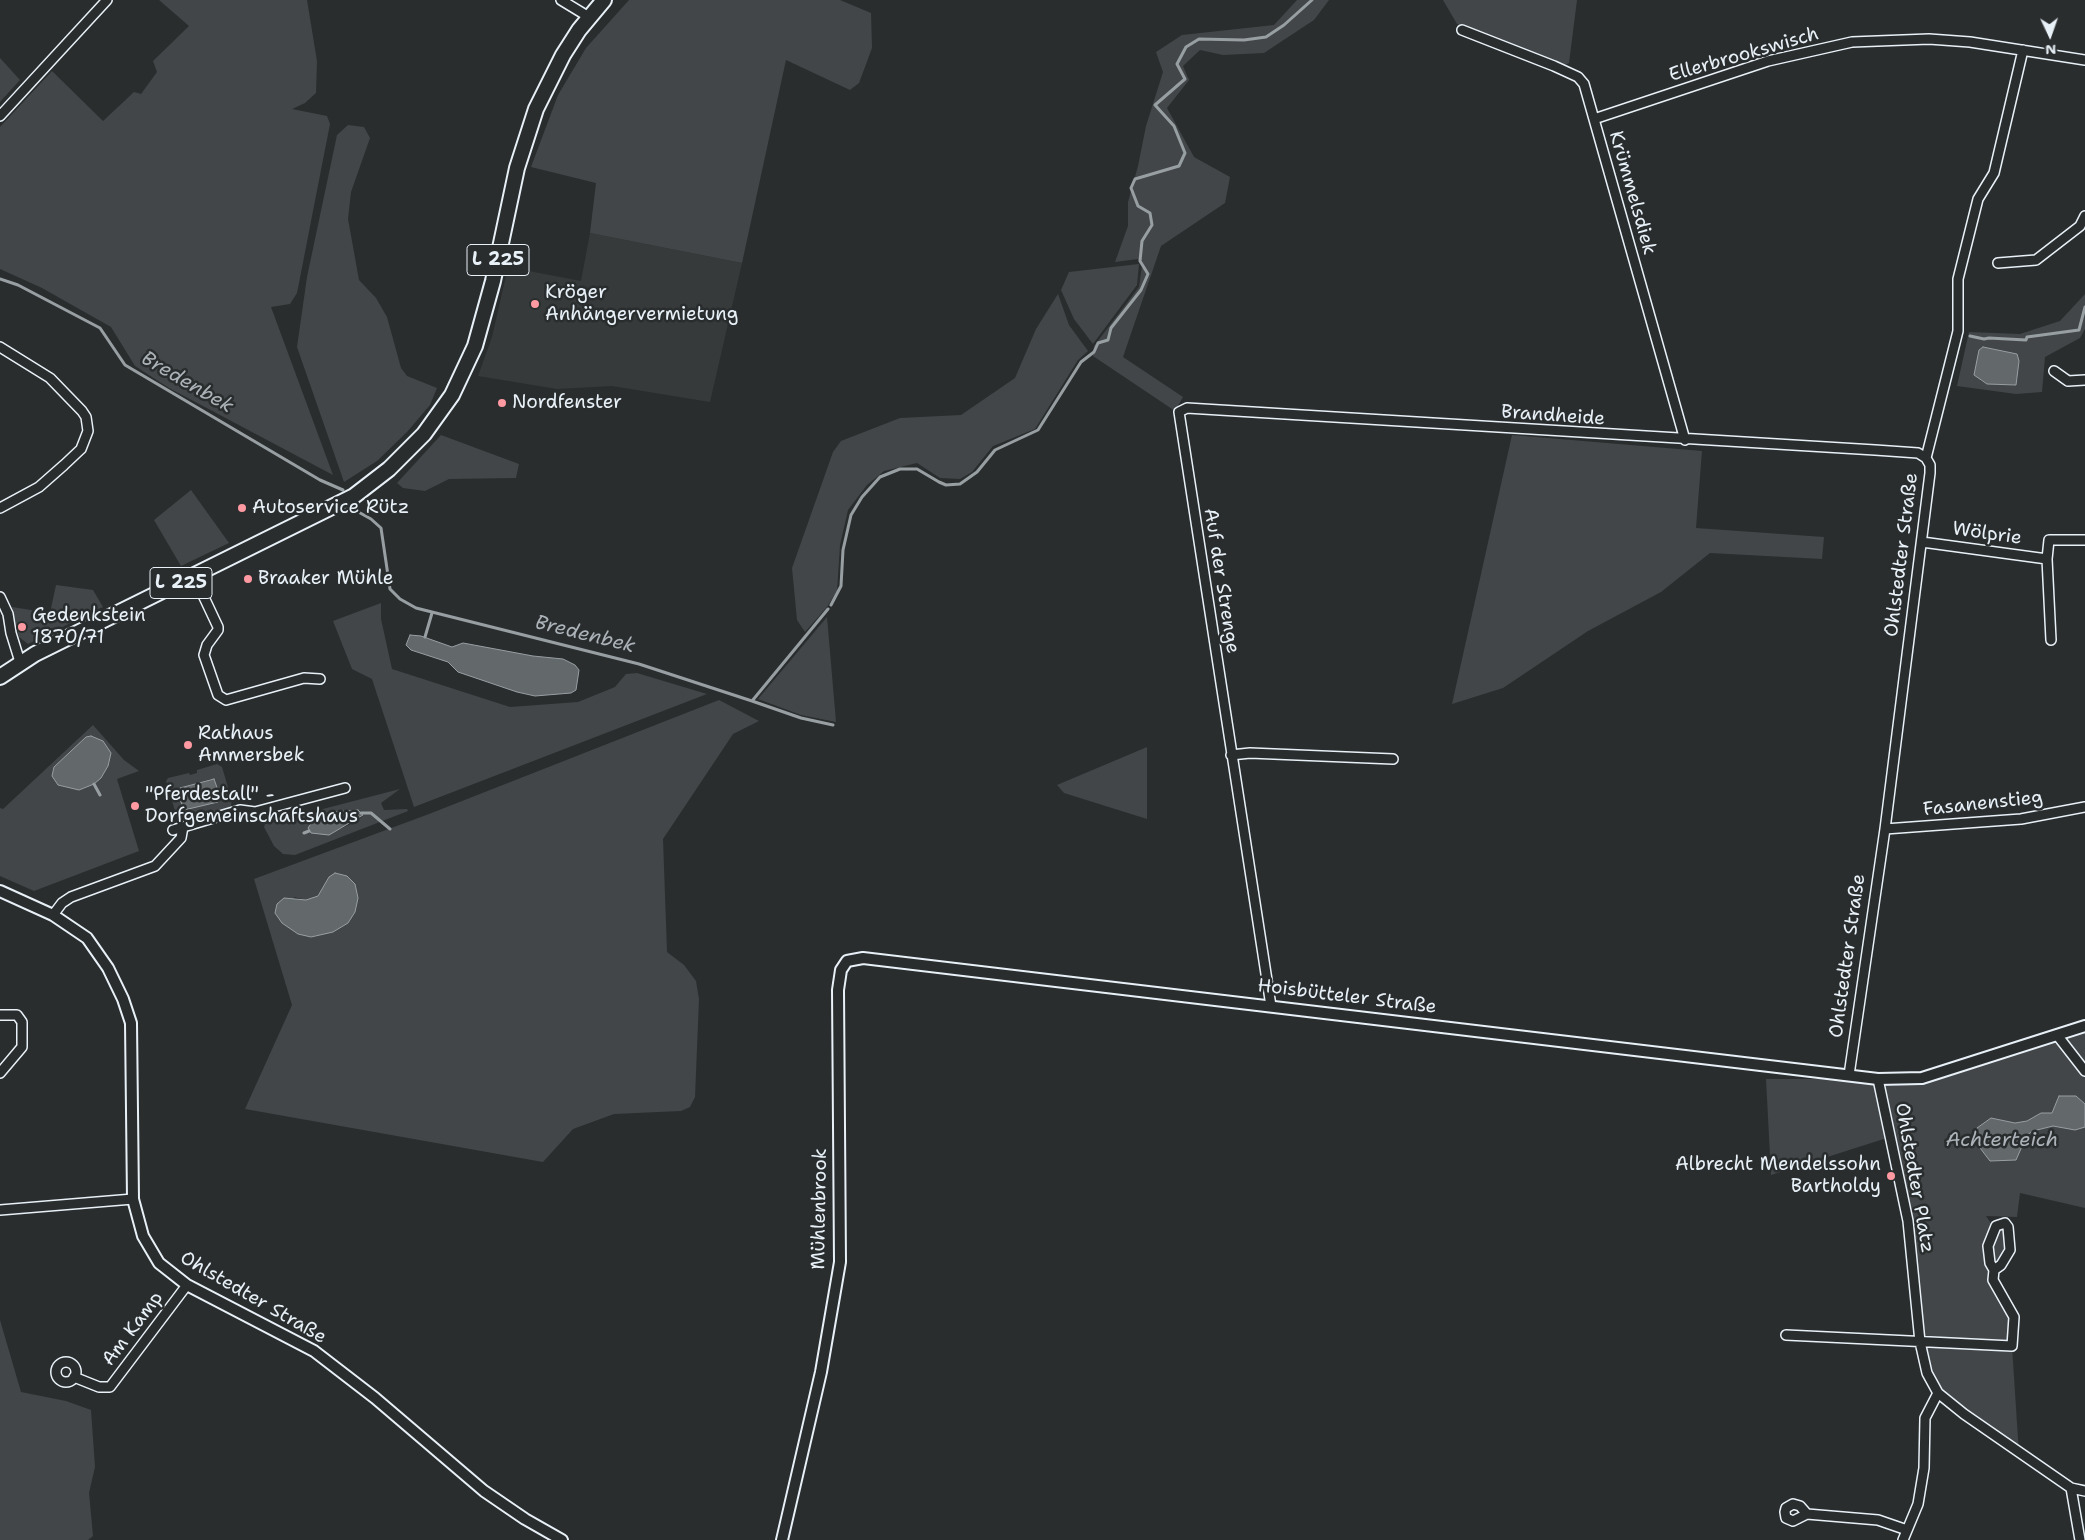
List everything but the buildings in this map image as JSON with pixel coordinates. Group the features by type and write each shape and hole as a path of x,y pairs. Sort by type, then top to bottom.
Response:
{"main road":[{"name":"L 225","path":"0,677 20,662 354,496 382,475 414,445 441,412 460,380 475,346 486,309 517,168 530,126 555,68 589,17 604,0"}],"street":[{"path":"0,116 107,0"},
{"path":"561,0 589,17"},
{"name":"Krümmelsdiek","path":"1462,30 1578,77 1584,84 1685,440"},
{"name":"Ellerbrookswisch","path":"1594,118 1768,61 1852,42 1929,40 1970,42 2085,60"},
{"name":"Ohlstedter Straße","path":"1849,1075 1885,829 1922,542 1930,473 1930,465 1926,458 1958,331 1958,279 1978,199 1994,173 2023,50"},
{"path":"1998,263 2036,260 2080,226 2085,216"},
{"path":"0,346 50,378 82,411 86,417 88,432 81,450 39,487 0,508"},
{"path":"2054,371 2068,381 2085,380"},
{"name":"Brandheide","path":"1179,412 1187,408 1901,452 1918,454 1926,458"},
{"name":"Auf der Strenge","path":"1179,412 1271,1006"},
{"name":"Wölprie","path":"2051,640 2047,559 2049,540 2085,540"},
{"name":"Wölprie","path":"1922,542 2047,559"},
{"path":"194,576 218,627 218,630 207,645 204,655 218,695 226,700 304,678 320,679"},
{"path":"0,596 8,614 11,633 20,662"},
{"path":"1231,755 1250,753 1394,759"},
{"path":"173,830 240,810 255,812 345,788"},
{"name":"Fasanenstieg","path":"1885,829 2022,819 2085,807"},
{"path":"53,915 71,897 155,866 181,838 184,826"},
{"name":"Ohlstedter Straße","path":"0,891 53,915 87,938 98,951 113,978 131,1023 133,1199 137,1221 151,1252 169,1272 187,1285 314,1351 375,1398 484,1492 525,1519 562,1540"},
{"name":"Hoisbütteler Straße","path":"843,964 851,959 863,958 1849,1075"},
{"name":"Mühlenbrook","path":"782,1540 798,1480 821,1372 840,1262 838,990 839,976 843,964"},
{"path":"0,1015 17,1015 22,1022 22,1047 0,1073"},
{"name":"Ohlstedter Platz","path":"1849,1075 1878,1079 1922,1078 2085,1026"},
{"path":"2057,1035 2085,1071"},
{"name":"Ohlstedter Platz","path":"1878,1079 1908,1221 1920,1342 1926,1373 1938,1393 2018,1454 2071,1488"},
{"path":"0,1210 133,1199"},
{"path":"1786,1335 2012,1346 2014,1317 2005,1298 1995,1286 1994,1270 1988,1255 1988,1246 1996,1226 2005,1223 2008,1227 2010,1250 2001,1265 1994,1270"},
{"name":"Am Kamp","path":"74,1377 99,1387 110,1387 187,1285"},
{"path":"1903,1540 1918,1504 1924,1468 1925,1418 1938,1393"},
{"path":"2080,1540 2071,1488 2085,1491"},
{"path":"1807,1514 1878,1520 1907,1530"}],"shaded area":[{"path":"159,0 307,0 317,61 316,93 305,103 292,109 327,116 330,124 297,293 290,304 271,307 333,475 169,388 135,366 111,327 42,288 0,269 0,127 52,71 103,121 134,92 141,94 157,72 153,61 189,26"},
{"path":"629,0 840,0 871,13 872,48 859,83 850,90 786,60 742,263 590,233 596,183 531,167 558,95 586,48"},
{"path":"1297,0 1329,0 1314,20 1264,53 1223,55 1200,50 1183,66 1189,80 1167,108 1194,157 1230,177 1225,203 1161,246 1123,357 1183,397 1175,411 1093,356 1094,346 1139,287 1142,266 1138,259 1115,262 1128,226 1128,202 1146,126 1163,72 1156,52 1182,35 1274,25"},
{"path":"1443,0 1577,0 1569,63 1563,66 1457,24"},
{"path":"0,58 20,80 0,102"},
{"path":"348,125 364,127 370,138 351,192 348,219 359,280 376,298 387,317 401,368 407,376 437,388 430,405 407,432 377,461 344,482 297,347 307,277 337,135"},
{"path":"590,233 742,263 710,402 612,386 557,389 478,376 492,337 508,267 581,281"},
{"path":"1139,264 1137,285 1093,344 1074,319 1061,290 1069,272"},
{"path":"1058,294 1069,325 1088,351 1078,360 1035,429 993,446 972,472 960,479 940,478 917,463 884,471 867,485 848,510 840,545 837,591 827,607 805,632 797,620 792,568 833,452 841,441 900,418 961,415 1015,378 1036,329"},
{"path":"2085,294 2085,329 2080,338 2045,357 2042,392 2016,394 1957,386 1969,332 2020,334 2060,321","holes":["1983,347 2017,354 2016,385 1987,384 1980,380"]},
{"path":"441,435 519,464 516,478 449,479 425,491 403,488 397,483"},
{"path":"1512,435 1702,451 1696,528 1824,537 1822,559 1710,553 1661,592 1588,631 1503,688 1452,704"},
{"path":"191,490 229,543 181,566 154,520"},
{"path":"56,585 93,590 103,607 28,644 19,637 12,607 50,613"},
{"path":"381,603 381,619 392,669 510,707 578,702 615,687 626,674 637,673 707,694 414,807 372,679 352,669 333,621"},
{"path":"827,617 836,722 801,715 758,699"},
{"path":"719,700 759,721 733,734 663,839 667,952 684,965 696,981 699,999 695,1097 690,1107 681,1111 614,1114 573,1129 543,1162 245,1109 292,1005 254,879 429,814","holes":["329,877 322,934 311,937 298,934 294,897 306,900 318,896"]},
{"path":"93,725 124,760 139,771 117,779 139,851 34,891 0,876 0,808 3,809"},
{"path":"1147,747 1147,819 1064,793 1057,785"},
{"path":"217,764 222,767 232,801 230,809 178,821 166,781 168,778 197,773 197,770","holes":["214,779 220,796 180,788"]},
{"path":"400,789 381,803 384,810 407,809 408,811 295,855 283,854 274,846 264,827 265,824","holes":["358,810 363,816 329,834 317,833 335,812"]},
{"path":"2085,1031 2085,1104 2076,1096 2052,1113 2041,1113 2027,1121 2015,1123 1991,1118 2024,1144 2027,1135 2033,1131 2053,1126 2075,1130 2085,1127 2085,1208 2020,1193 2017,1217 1986,1216 1994,1228 2005,1223 2010,1250 1993,1280 2012,1310 2012,1346 2019,1454 1938,1393 1927,1373 1908,1221 1890,1137 1771,1175 1766,1079 1878,1079 1924,1084"},
{"path":"0,1320 21,1392 66,1401 91,1410 95,1467 89,1493 93,1536 88,1540 0,1540"}],"water":[{"path":"1983,347 2017,354 2019,361 2016,385 1987,384 1974,375 1979,350"},
{"path":"410,635 421,636 452,647 463,643 533,656 563,659 575,665 579,670 576,690 571,693 535,696 517,692 458,672 448,662 411,650 406,645"},
{"path":"91,736 103,741 111,753 108,766 101,778 94,784 79,790 58,785 52,776 54,767 86,737"},
{"path":"214,779 220,796 218,802 184,810 178,794 180,788"},
{"path":"358,810 363,815 329,835 311,833 308,828 312,822 320,817 335,812"},
{"path":"335,873 347,876 355,884 358,898 355,912 348,923 333,932 311,937 298,934 282,923 275,913 277,904 284,898 306,900 318,896 329,877"},
{"name":"Achterteich","path":"2059,1096 2076,1096 2085,1104 2085,1127 2075,1130 2053,1126 2033,1131 2027,1135 2016,1160 1990,1161 1977,1144 1977,1128 1991,1118 2015,1123 2027,1121 2041,1113 2052,1113"}],"waterway":[{"name":"Bredenbek","path":"831,605 841,586 843,550 851,515 862,497 880,477 900,469 917,469 946,485 960,484 977,472 995,450 1038,430 1081,362 1094,352 1098,343 1108,340 1111,328 1141,290 1148,274 1140,261 1142,241 1152,225 1150,213 1138,206 1131,188 1135,179 1179,166 1185,153 1174,126 1155,105 1185,79 1177,64 1186,47 1199,39 1244,40 1266,37 1284,25 1312,0"},
{"name":"Bredenbek","path":"0,279 18,285 100,328 125,365 320,480 343,490"},
{"path":"1970,336 1984,339 2026,340 2027,337 2079,330 2085,307"},
{"name":"Bredenbek","path":"353,509 371,519 381,528 390,589 400,599 416,608 639,664 752,701 828,609"},
{"path":"425,637 432,613"},
{"path":"752,701 801,718 833,725"},
{"path":"94,784 100,795"},
{"path":"361,813 371,813 390,829"},
{"path":"304,833 309,831"}],"place":[{"name":"Kröger Anhängervermietung","path":"535,304"},
{"name":"Nordfenster","path":"502,403"},
{"name":"Autoservice Rütz","path":"242,508"},
{"name":"Braaker Mühle","path":"248,579"},
{"name":"Gedenkstein 1870/71","path":"22,627"},
{"name":"Rathaus Ammersbek","path":"188,745"},
{"name":"\"Pferdestall\" - Dorfgemeinschaftshaus","path":"135,806"},
{"name":"Albrecht Mendelssohn Bartholdy","path":"1891,1176"}]}
